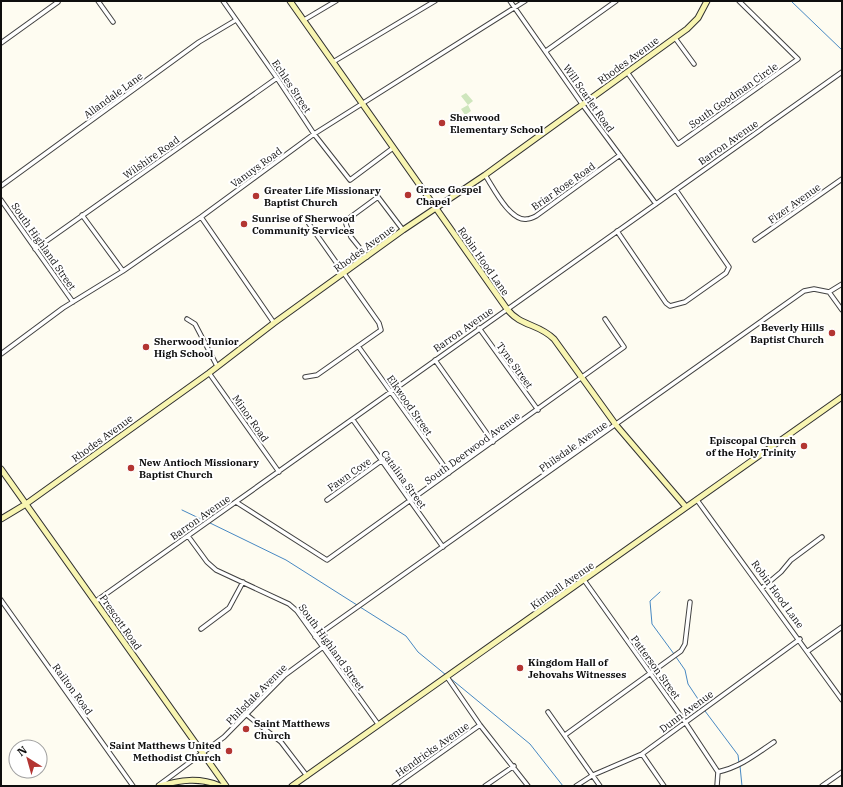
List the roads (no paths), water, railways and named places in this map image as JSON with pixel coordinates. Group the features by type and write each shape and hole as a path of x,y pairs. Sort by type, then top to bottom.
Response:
{"main road":[{"name":"Robin Hood Lane","path":"290,1 507,308 520,322 547,332 554,339 616,425 686,507"},
{"name":"Rhodes Avenue","path":"26,504 209,373 274,323 403,230 484,175 687,29 698,18 707,1"},
{"name":"Kimball Avenue","path":"292,786 842,397"},
{"name":"Prescott Road","path":"1,469 226,786"},
{"path":"1,519 26,504"},
{"path":"158,786 178,780 194,780 220,786"}],"street":[{"path":"98,1 113,22"},
{"name":"Echles Street","path":"223,1 314,134 350,180 393,148"},
{"path":"304,20 336,1"},
{"path":"333,62 435,1"},
{"name":"Will Scarlet Road","path":"510,1 582,104 656,204"},
{"name":"Vanuys Road","path":"1,354 73,302 123,271 201,217 314,134 363,105 525,1"},
{"path":"546,51 616,1"},
{"name":"South Goodman Circle","path":"627,72 678,144 798,59 739,1"},
{"path":"1,43 58,2"},
{"name":"Allandale Lane","path":"1,186 199,42 236,20"},
{"path":"674,38 694,64"},
{"name":"Barron Avenue","path":"96,601 353,420 507,308 842,72"},
{"name":"Wilshire Road","path":"35,249 277,78"},
{"name":"Briar Rose Road","path":"484,175 508,209 516,217 527,219 536,216 620,155"},
{"name":"Fizer Avenue","path":"756,240 842,179"},
{"path":"617,231 670,306 685,302 726,273 729,267 676,190"},
{"path":"367,257 352,237 346,224 346,220 378,197 403,230"},
{"name":"South Highland Street","path":"1,200 73,302"},
{"path":"82,215 123,271"},
{"path":"201,217 274,323"},
{"path":"304,377 317,375 381,330 379,323 307,221"},
{"path":"842,284 829,292 842,310"},
{"name":"Philsdale Avenue","path":"315,637 804,291 814,289 829,292"},
{"path":"187,319 195,324 217,366"},
{"name":"South Deerwood Avenue","path":"236,502 327,560 624,347 605,319"},
{"name":"Tyne Street","path":"479,328 538,410"},
{"name":"Elkwood Street","path":"358,346 449,473"},
{"path":"435,360 493,442"},
{"name":"Minor Road","path":"209,373 279,472"},
{"name":"Catalina Street","path":"353,420 443,547"},
{"name":"Fawn Cove","path":"327,500 381,461"},
{"name":"Robin Hood Lane","path":"697,500 800,639 842,700"},
{"name":"South Highland Street","path":"188,536 207,562 216,570 288,604 297,611 378,724"},
{"path":"762,588 781,572 791,560 822,537"},
{"name":"Patterson Street","path":"584,580 685,722 718,772"},
{"path":"201,629 229,608 243,582"},
{"name":"Railton Road","path":"1,600 133,786"},
{"path":"565,735 651,674 680,651 685,644 690,602"},
{"path":"808,651 842,627"},
{"name":"Dunn Avenue","path":"576,786 592,775 642,754 800,639"},
{"name":"Philsdale Avenue","path":"202,753 224,737 248,715 286,675 323,647"},
{"path":"447,677 480,725 514,766 528,786"},
{"path":"548,712 600,786"},
{"path":"248,715 282,742 306,776"},
{"name":"Hendricks Avenue","path":"394,786 480,725"},
{"path":"717,786 718,772 734,768 774,742"},
{"path":"158,786 202,753"},
{"path":"642,754 664,786"},
{"path":"485,786 514,766"},
{"path":"822,786 842,772"}],"waterway":[{"path":"791,1 842,50"},
{"path":"182,510 205,521"},
{"path":"208,522 286,560 357,605"},
{"path":"660,592 650,601 652,624 674,654"},
{"path":"360,607 406,636 418,652 446,675"},
{"path":"676,657 685,670 688,684 704,708"},
{"path":"450,678 530,744 563,786"},
{"path":"705,711 738,755 739,763"},
{"path":"740,766 742,786"}],"place":[{"name":"Sherwood Elementary School","path":"442,123"},
{"name":"Grace Gospel Chapel","path":"408,195"},
{"name":"Greater Life Missionary Baptist Church","path":"256,196"},
{"name":"Sunrise of Sherwood Community Services","path":"244,224"},
{"name":"Beverly Hills Baptist Church","path":"832,333"},
{"name":"Sherwood Junior High School","path":"146,347"},
{"name":"Episcopal Church of the Holy Trinity","path":"804,446"},
{"name":"New Antioch Missionary Baptist Church","path":"131,468"},
{"name":"Kingdom Hall of Jehovahs Witnesses","path":"520,668"},
{"name":"Saint Matthews Church","path":"246,729"},
{"name":"Saint Matthews United Methodist Church","path":"229,751"}]}
